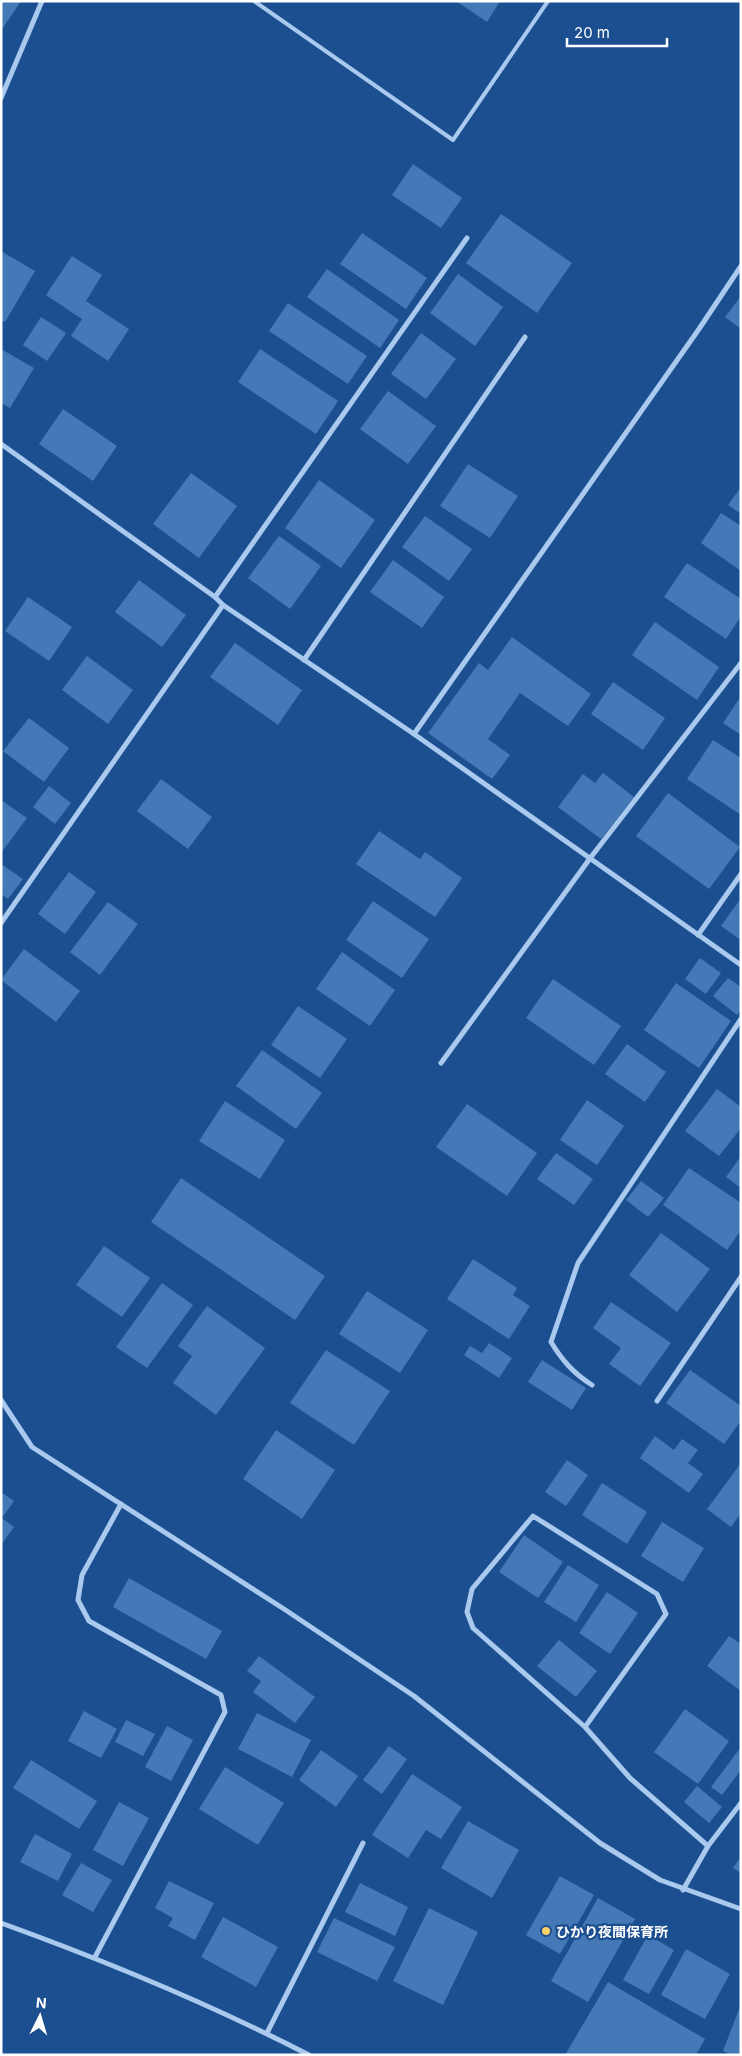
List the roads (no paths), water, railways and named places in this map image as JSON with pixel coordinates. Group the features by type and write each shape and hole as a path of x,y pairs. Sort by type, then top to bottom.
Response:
{"street":[{"path":"1,98 42,1"},
{"path":"215,597 467,238"},
{"path":"414,734 741,266"},
{"path":"304,660 525,337"},
{"path":"1,444 215,597 223,606 414,734 591,857 741,965"},
{"path":"1,923 223,606"},
{"path":"441,1063 591,857 741,663"},
{"path":"698,935 741,874"},
{"path":"592,1385 576,1375 562,1360 551,1342 578,1263 741,1019"},
{"path":"657,1401 741,1277"},
{"path":"1,1400 32,1447 284,1609 414,1696 600,1843 660,1880 741,1909"},
{"path":"95,1957 225,1712 221,1695 89,1621 78,1600 82,1575 121,1504"},
{"path":"585,1728 666,1614 657,1594 533,1516 472,1589 467,1612 473,1628 585,1728 630,1778 708,1846"},
{"path":"684,1890 708,1846 741,1803"},
{"path":"267,2033 363,1843"},
{"path":"1,1923 95,1957 267,2033 310,2055"}],"lane":[{"path":"254,1 453,140 548,1"}],"place":[{"name":"ひかり夜間保育所","path":"546,1931"}]}
